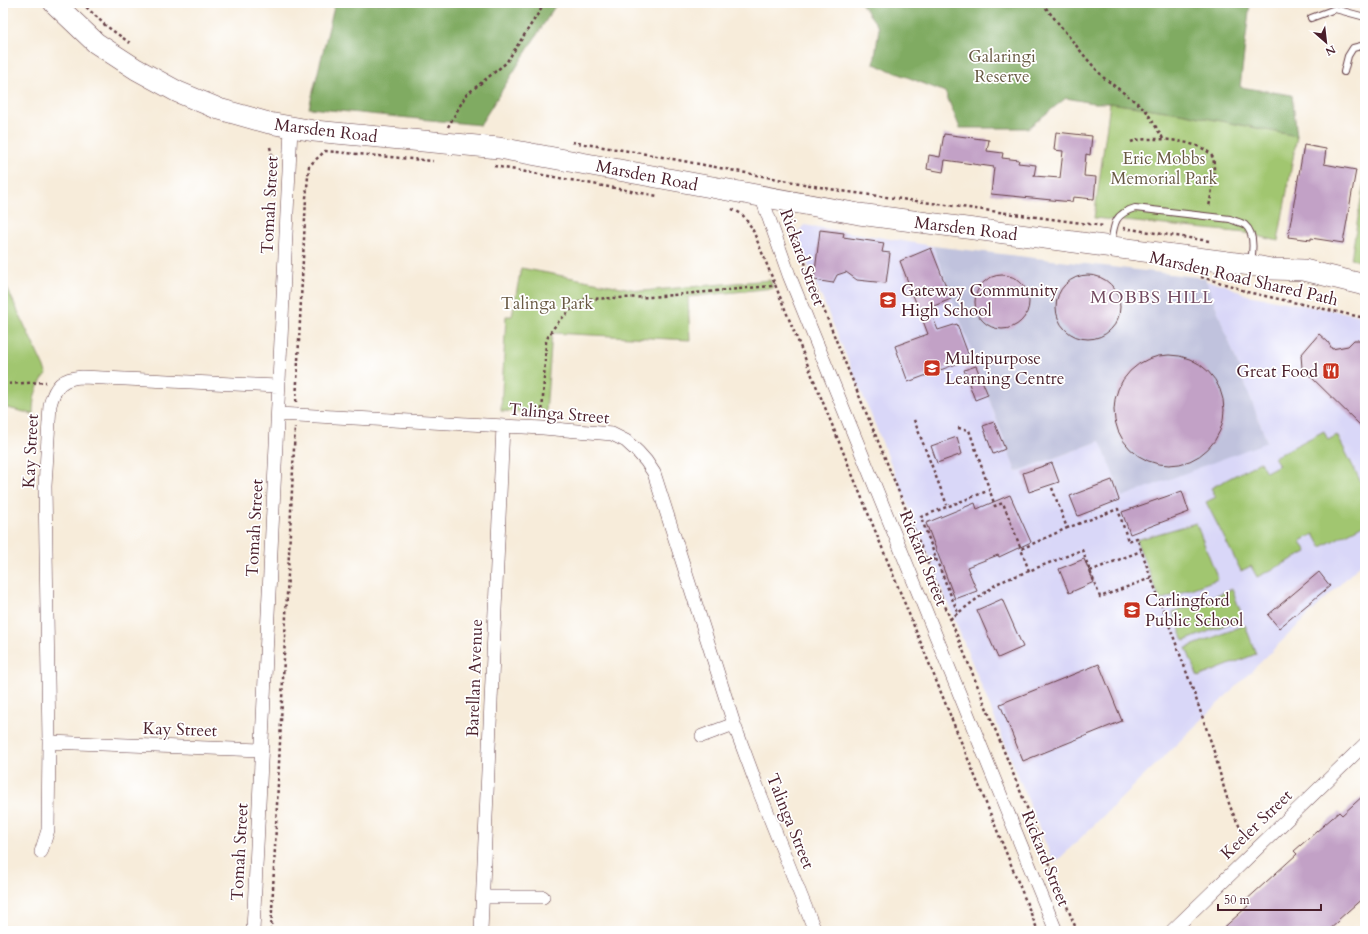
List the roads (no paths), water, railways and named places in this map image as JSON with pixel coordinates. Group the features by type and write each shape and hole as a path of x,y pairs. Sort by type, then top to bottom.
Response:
{"highway":[{"name":"Marsden Road","path":"54,3 96,43 136,69 178,92 243,117 291,128 314,131 442,138 896,219 1111,246 1271,269 1304,270 1365,285"},
{"name":"Marsden Road","path":"1271,269 1298,282 1365,300"}],"street":[{"name":"Tomah Street","path":"253,931 291,128"},
{"name":"Rickard Street","path":"762,196 789,275 1056,931"},
{"name":"Kay Street","path":"41,852 48,830 49,742 45,486 50,406 52,396 56,388 63,381 82,377 278,386"},
{"name":"Talinga Street","path":"278,414 503,426 612,434 626,441 646,461 654,473 734,724 815,931"},
{"name":"Barellan Avenue","path":"480,931 483,897 503,426"},
{"path":"702,736 734,724"},
{"name":"Kay Street","path":"49,742 262,750"},
{"name":"Keeler Street","path":"1172,931 1365,744"},
{"path":"483,897 543,898"}],"lane":[{"path":"1312,18 1335,9 1365,17"},
{"path":"1344,72 1348,56 1353,48 1356,46 1365,45"},
{"path":"1111,246 1113,227 1118,217 1125,211 1135,208 1208,216 1230,219 1244,225 1250,231 1253,249 1251,265"}],"place":[{"name":"Gateway Community High School","path":"888,300"},
{"name":"Multipurpose Learning Centre","path":"932,368"},
{"name":"Great Food","path":"1331,371"},
{"name":"Carlingford Public School","path":"1132,610"}],"district":[{"name":"MOBBS HILL","path":"1152,297"}],"park label":[{"name":"Galaringi Reserve","path":"1002,66"},
{"name":"Eric Mobbs Memorial Park","path":"1164,168"},
{"name":"Talinga Park","path":"547,303"}]}
